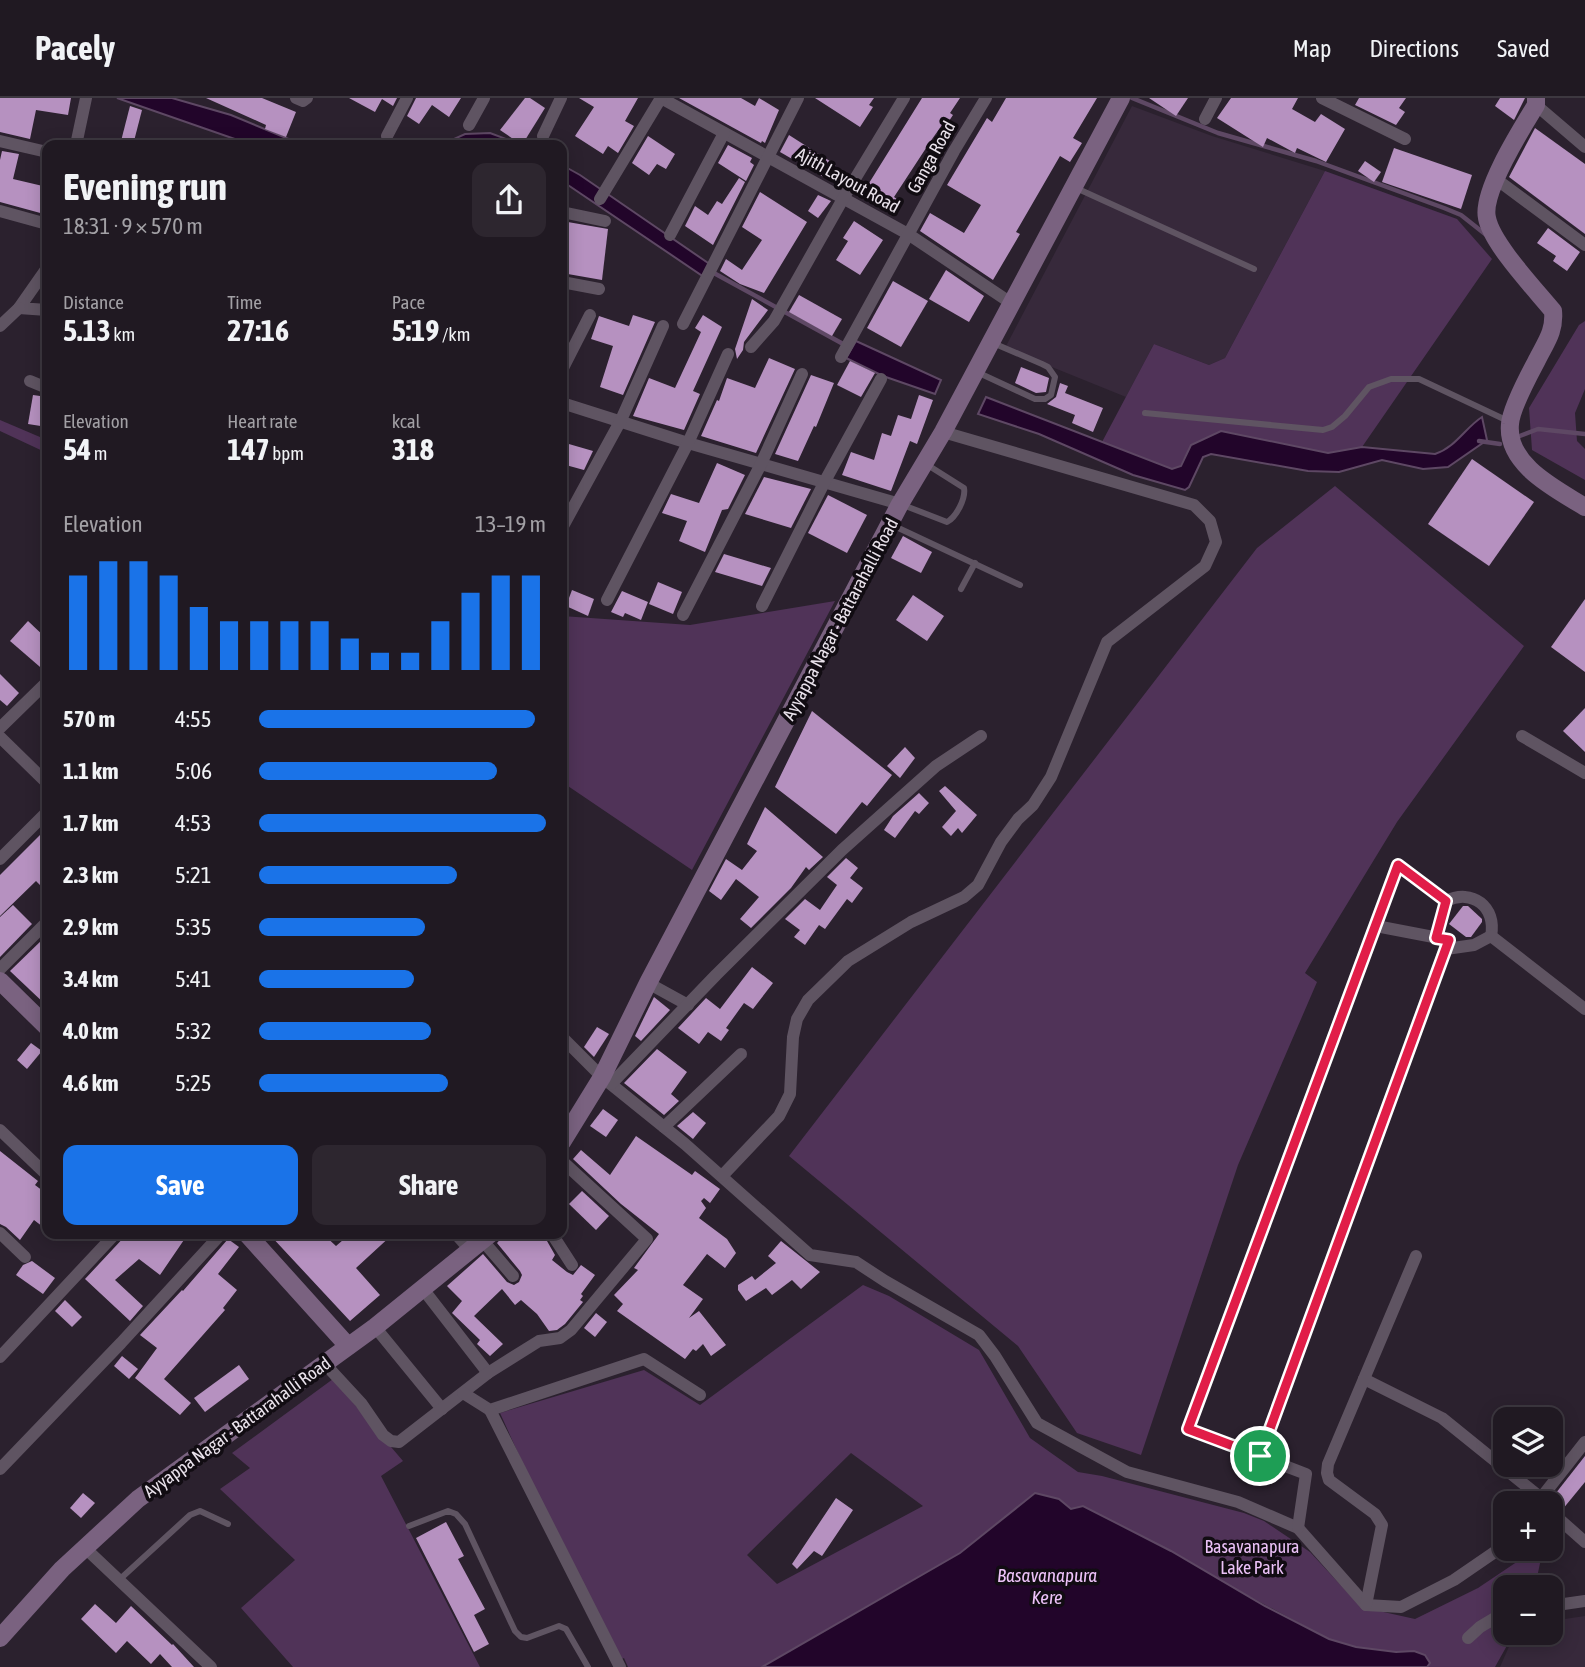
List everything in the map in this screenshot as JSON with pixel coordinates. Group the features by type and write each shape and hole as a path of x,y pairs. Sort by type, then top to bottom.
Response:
{"main road":[{"name":"Ayyappa Nagar - Battarahalli Road","path":"567,1130 607,1081 648,983 900,504 943,432 1121,98"},
{"path":"1536,102 1496,179 1486,217 1498,242 1553,310 1555,325 1528,377 1510,422 1510,436 1519,457 1535,475 1585,507"},
{"path":"0,981 42,1022"},
{"path":"252,1239 348,1346"},
{"name":"Ayyappa Nagar - Battarahalli Road","path":"0,1637 84,1547 138,1499 375,1327 481,1241"}],"street":[{"path":"77,140 86,98"},
{"path":"387,136 407,98"},
{"path":"469,125 484,98"},
{"path":"543,136 561,98"},
{"path":"600,200 661,98"},
{"name":"Ajith Layout Road","path":"661,98 908,234 1011,303"},
{"path":"683,324 799,98"},
{"path":"751,347 774,321 904,98"},
{"name":"Ganga Road","path":"841,357 986,98"},
{"path":"1205,119 1216,98"},
{"path":"1322,98 1405,139"},
{"path":"1536,102 1585,148"},
{"path":"670,235 724,133"},
{"path":"0,141 42,151"},
{"path":"1496,179 1585,245"},
{"path":"0,211 42,223"},
{"path":"567,213 605,221"},
{"path":"0,326 19,308 42,275"},
{"path":"567,283 599,289"},
{"path":"19,308 42,310"},
{"path":"567,360 590,315"},
{"path":"567,519 621,420 663,326"},
{"path":"607,600 688,443 728,354"},
{"path":"683,615 761,464 802,374"},
{"path":"762,606 825,481 881,379"},
{"path":"30,381 42,386"},
{"path":"567,404 688,443 900,504"},
{"path":"722,1176 779,1116 790,1094 793,1037 797,1019 808,1000 848,961 911,922 964,897 978,885 1002,842 1018,819 1034,804 1051,777 1107,642 1205,566 1216,542 1210,521 1194,505 943,432"},
{"path":"0,728 42,686"},
{"path":"607,1081 688,1005 842,850 936,766 981,736"},
{"path":"1522,736 1585,773"},
{"path":"0,737 42,778"},
{"path":"0,859 42,817"},
{"path":"1298,1528 1306,1474 1188,1429 1398,865 1446,901"},
{"path":"1446,901 1461,896 1482,903 1490,914 1491,936 1585,1009"},
{"path":"1436,938 1446,901"},
{"path":"1260,1456 1449,940 1376,926"},
{"path":"0,969 42,927"},
{"path":"1446,949 1474,945 1491,936"},
{"path":"648,983 688,1005"},
{"path":"567,1042 607,1081 722,1176 810,1255 856,1262 979,1335 1037,1423 1127,1472 1238,1502 1298,1528 1366,1605 1401,1607 1454,1580 1493,1553"},
{"path":"664,1127 741,1054"},
{"path":"0,1130 42,1170"},
{"path":"324,1364 361,1403 383,1435 391,1441 399,1442 488,1373 539,1341 560,1338 571,1330 647,1239 567,1166"},
{"path":"0,1233 25,1257"},
{"path":"0,1357 110,1239"},
{"path":"0,1469 216,1239"},
{"path":"555,1239 572,1265"},
{"path":"481,1241 513,1276"},
{"path":"1366,1605 1382,1525 1375,1514 1329,1480 1328,1464 1416,1256"},
{"path":"423,1289 488,1373"},
{"path":"375,1327 442,1409"},
{"path":"490,1410 645,1359 700,1395"},
{"path":"1364,1379 1442,1418 1533,1491"},
{"path":"463,1393 490,1410 620,1667"},
{"path":"1550,1491 1585,1442"},
{"path":"1563,1522 1582,1539"},
{"path":"84,1547 211,1667"},
{"path":"1563,1604 1585,1601"},
{"path":"1468,1638 1493,1619"}],"lane":[{"path":"1074,187 1254,269"},
{"path":"975,372 1035,399 1045,400 1051,395 1055,377 1048,367 991,342"},
{"path":"1145,413 1323,430 1332,427 1345,416 1369,387 1391,379 1419,379 1510,422"},
{"path":"900,504 947,522 953,518 965,494 964,488 925,463"},
{"path":"890,524 1020,585"},
{"path":"961,589 975,563"},
{"path":"119,1580 190,1515 200,1511 228,1524"},
{"path":"409,1526 448,1511 456,1514 465,1524 515,1631 521,1637 527,1637 559,1626 566,1629 588,1667"}],"shaded area":[{"path":"1132,106 1212,136 1325,171 1225,358 1209,365 1154,344 1126,397 1005,348"},
{"path":"1585,1616 1585,1667 1500,1667 1510,1645 1563,1645 1563,1619"}],"green space":[{"path":"1325,171 1457,219 1492,259 1362,447 1328,453 1296,448 1191,445 1180,466 1172,469 1102,442 1154,344 1209,365 1225,358"},
{"path":"1585,321 1585,389 1575,413 1577,441 1585,449 1585,480 1532,450 1529,408 1579,325"},
{"path":"0,420 42,438 42,451 0,431"},
{"path":"1335,486 1524,646 1397,822 1305,973 1317,982 1238,1165 1141,1455 1077,1433 1018,1346 789,1156 1257,548"},
{"path":"835,601 692,870 567,785 567,616 690,625"},
{"name":"Basavanapura Lake Park","path":"863,1285 889,1296 979,1350 1030,1438 1078,1472 1244,1513 1264,1521 1310,1552 1361,1607 1415,1619 1493,1578 1493,1645 1507,1645 1495,1667 1427,1667 1429,1663 1425,1655 1414,1651 1396,1652 1356,1647 1329,1639 1083,1507 1071,1509 1059,1499 1035,1493 960,1553 762,1667 628,1667 624,1658 613,1663 500,1413 644,1370 700,1405","holes":["851,1453 923,1506 777,1584 747,1555"]},
{"path":"333,1379 403,1461 381,1476 480,1667 293,1667 241,1608 295,1560 220,1489 250,1468 232,1453"},
{"path":"1518,1561 1540,1561 1538,1575 1497,1575"}],"water":[{"path":"117,98 172,98 231,115 291,140 238,140"},
{"path":"490,133 509,140 452,140 465,134"},
{"path":"567,168 711,265 704,277 567,184"},
{"path":"856,341 941,380 935,394 883,376 846,358"},
{"path":"986,397 1172,469 1181,466 1191,445 1221,431 1328,453 1362,447 1435,454 1449,447 1482,417 1487,440 1448,467 1423,469 1382,460 1339,472 1308,471 1211,454 1203,457 1185,490 1133,475 1039,434 978,414"},
{"name":"Basavanapura Kere","path":"1035,1493 1059,1499 1071,1509 1083,1506 1171,1551 1265,1606 1329,1639 1356,1647 1396,1652 1414,1651 1425,1655 1430,1663 1427,1667 762,1667 960,1553"}],"building":[{"path":"0,98 71,98 68,115 36,110 30,139 0,132"},
{"path":"206,98 262,98 296,112 286,137"},
{"path":"349,98 397,98 393,106 382,99 375,112"},
{"path":"416,98 461,98 449,117 432,105 419,124 407,116"},
{"path":"525,98 530,98 545,108 525,140 515,140 500,130"},
{"path":"579,98 638,98 625,121 634,126 618,153 608,146 603,154 575,136 594,107"},
{"path":"679,98 741,98 755,106 759,98 779,110 765,143 761,143"},
{"path":"815,98 874,98 869,105 873,107 860,127"},
{"path":"922,98 960,98 945,127 942,125 894,197 901,202 892,215 861,196"},
{"path":"1006,98 1097,98 1073,138 1082,143 1070,162 1060,156 1016,232 1020,234 993,280 920,231 930,213 964,233 981,205 947,185 987,118 992,122"},
{"path":"1149,98 1188,98 1176,116"},
{"path":"1231,98 1298,98 1292,109 1315,122 1321,114 1345,129 1326,162 1297,148 1295,153 1267,138 1263,147 1217,118"},
{"path":"1359,98 1406,98 1399,108 1405,112 1396,125 1355,105"},
{"path":"1500,98 1525,98 1514,120 1495,106"},
{"path":"130,106 142,110 134,140 121,140"},
{"path":"1535,128 1585,164 1585,234 1509,177"},
{"path":"789,135 836,165 827,179 780,152"},
{"path":"648,136 675,154 666,169 657,164 649,175 632,163"},
{"path":"728,145 752,158 750,162 754,165 746,181 718,163"},
{"path":"1394,148 1472,175 1461,209 1382,182"},
{"path":"2,151 19,154 13,179 42,186 42,213 0,202"},
{"path":"1365,161 1381,172 1374,182 1358,171"},
{"path":"739,178 745,182 713,245 685,226 695,206 708,215 717,201 722,204"},
{"path":"760,192 807,222 764,293 740,284 720,271 726,259 742,270 762,240 742,227"},
{"path":"818,195 831,201 818,218 808,211"},
{"path":"854,221 883,240 860,275 836,260 848,241 843,238"},
{"path":"567,222 608,229 602,280 567,274"},
{"path":"1548,228 1580,252 1567,271 1553,261 1556,256 1537,243"},
{"path":"946,270 984,296 969,322 929,299"},
{"path":"893,281 928,301 901,347 867,328"},
{"path":"799,295 842,319 832,336 789,312"},
{"path":"752,299 768,310 744,342 743,350 737,359 735,349"},
{"path":"633,315 655,322 623,395 600,387 613,346 591,339 599,316 629,326"},
{"path":"703,315 722,327 693,391 700,394 684,430 633,416 649,378 675,388 701,332 695,328"},
{"path":"769,358 795,369 756,453 701,436 717,400 719,401 727,378 755,388"},
{"path":"850,361 875,373 861,397 837,385"},
{"path":"1021,367 1049,378 1046,392 1036,393 1015,383"},
{"path":"811,375 834,383 798,461 775,454"},
{"path":"1060,383 1068,386 1065,393 1103,408 1093,432 1072,423 1075,415 1047,404 1056,397"},
{"path":"33,395 42,396 42,426 28,424"},
{"path":"919,395 933,400 917,444 910,441 891,491 842,475 851,452 874,460 882,433 891,436 898,415 911,419"},
{"path":"567,443 593,451 584,470 567,465"},
{"path":"1472,459 1534,502 1489,566 1428,524"},
{"path":"717,463 745,475 728,509 722,510 705,552 679,541 687,521 662,513 671,494 699,503"},
{"path":"764,477 811,489 791,528 745,514"},
{"path":"828,495 867,515 847,553 808,533"},
{"path":"903,536 932,552 921,573 891,558"},
{"path":"724,554 771,568 762,586 715,572"},
{"path":"658,582 682,592 673,614 649,604"},
{"path":"572,590 594,599 588,616 567,606"},
{"path":"622,591 648,602 641,620 625,613 623,617 611,612"},
{"path":"913,595 944,616 927,641 896,620"},
{"path":"1585,599 1585,672 1551,647"},
{"path":"28,621 42,634 42,669 10,641"},
{"path":"0,674 19,693 7,706 0,700"},
{"path":"1585,708 1585,752 1563,731"},
{"path":"812,711 892,775 867,806 862,802 836,834 775,787"},
{"path":"905,747 915,758 900,778 887,766"},
{"path":"945,786 977,815 962,833 958,828 951,836 942,827 956,811 939,791"},
{"path":"919,793 929,803 919,814 915,811 895,838 884,830 893,816"},
{"path":"765,807 823,857 809,870 806,867 791,888 751,928 740,919 759,897 736,879 721,900 709,891 726,859 742,870 757,851 747,844"},
{"path":"42,833 42,887 36,881 0,916 0,875"},
{"path":"846,858 858,868 850,878 863,888 852,903 847,899 825,929 819,925 805,945 794,937 800,930 785,919 805,899 820,910 837,885 827,877"},
{"path":"13,905 32,924 0,957 0,917"},
{"path":"1463,906 1468,906 1482,919 1471,937 1466,937 1449,924"},
{"path":"42,940 42,1001 10,971"},
{"path":"752,967 773,983 753,1009 744,1003 726,1028 729,1030 721,1041 708,1032 699,1044 678,1028 706,998 720,1009"},
{"path":"654,997 670,1010 641,1041 635,1036"},
{"path":"597,1027 609,1034 594,1057 584,1047"},
{"path":"31,1043 42,1051 27,1069 17,1060"},
{"path":"657,1049 687,1072 671,1094 679,1101 664,1115 624,1083"},
{"path":"603,1109 618,1120 606,1137 590,1126"},
{"path":"693,1112 706,1123 693,1139 677,1126"},
{"path":"636,1136 692,1175 695,1171 720,1189 710,1203 704,1198 701,1201 706,1208 699,1218 727,1239 736,1253 725,1268 707,1254 683,1285 703,1299 689,1318 699,1311 726,1345 711,1356 703,1344 696,1351 693,1349 685,1359 617,1311 623,1304 614,1295 638,1270 634,1268 659,1234 621,1204 573,1159 581,1150 610,1175"},
{"path":"0,1151 38,1181 35,1185 42,1190 42,1226 34,1220 20,1240 0,1224"},
{"path":"582,1191 609,1216 596,1230 569,1204"},
{"path":"122,1239 185,1239 160,1275 139,1259 115,1280 143,1306 130,1321 85,1279"},
{"path":"228,1239 239,1247 218,1274 237,1290 223,1308 225,1310 164,1379 191,1403 180,1415 135,1378 157,1348 140,1335"},
{"path":"274,1239 328,1239 336,1246 344,1239 388,1239 356,1268 380,1295 350,1321"},
{"path":"501,1239 546,1239 555,1255 552,1260 567,1272 573,1275 581,1265 595,1275 581,1294 583,1296 580,1300 583,1302 557,1330 549,1331 537,1314 521,1300 515,1305 502,1289 474,1316 503,1344 490,1356 477,1344 480,1340 452,1313 462,1301 447,1286 483,1254 507,1282 514,1285 519,1282 522,1275 520,1271 497,1243"},
{"path":"781,1241 820,1272 801,1289 792,1280 772,1295 766,1288 746,1301 738,1290 738,1285 752,1276 755,1280 776,1263 768,1256"},
{"path":"32,1261 55,1278 43,1294 16,1275 23,1265"},
{"path":"65,1300 82,1317 72,1327 55,1311"},
{"path":"596,1313 607,1322 595,1337 584,1328"},
{"path":"122,1356 138,1369 129,1379 114,1366"},
{"path":"239,1365 249,1379 205,1412 194,1398"},
{"path":"1585,1456 1585,1482 1563,1509 1563,1491 1558,1491"},
{"path":"83,1493 95,1503 81,1518 70,1508"},
{"path":"836,1498 853,1510 822,1556 814,1551 797,1569 792,1564"},
{"path":"446,1522 464,1556 458,1559 485,1609 474,1615 489,1644 474,1652 416,1538"},
{"path":"95,1604 116,1623 131,1606 194,1667 172,1667 160,1654 151,1664 127,1641 116,1653 81,1619"}],"waterway":[{"path":"1132,98 1218,133 1316,161 1444,208 1461,215 1485,234"},
{"path":"712,272 845,345"},
{"path":"1517,437 1538,429 1585,434"},
{"path":"1479,441 1500,444"}],"route":[{"path":"1398,865 1446,901 1436,938 1449,940 1260,1456 1188,1429 1398,865"}]}
